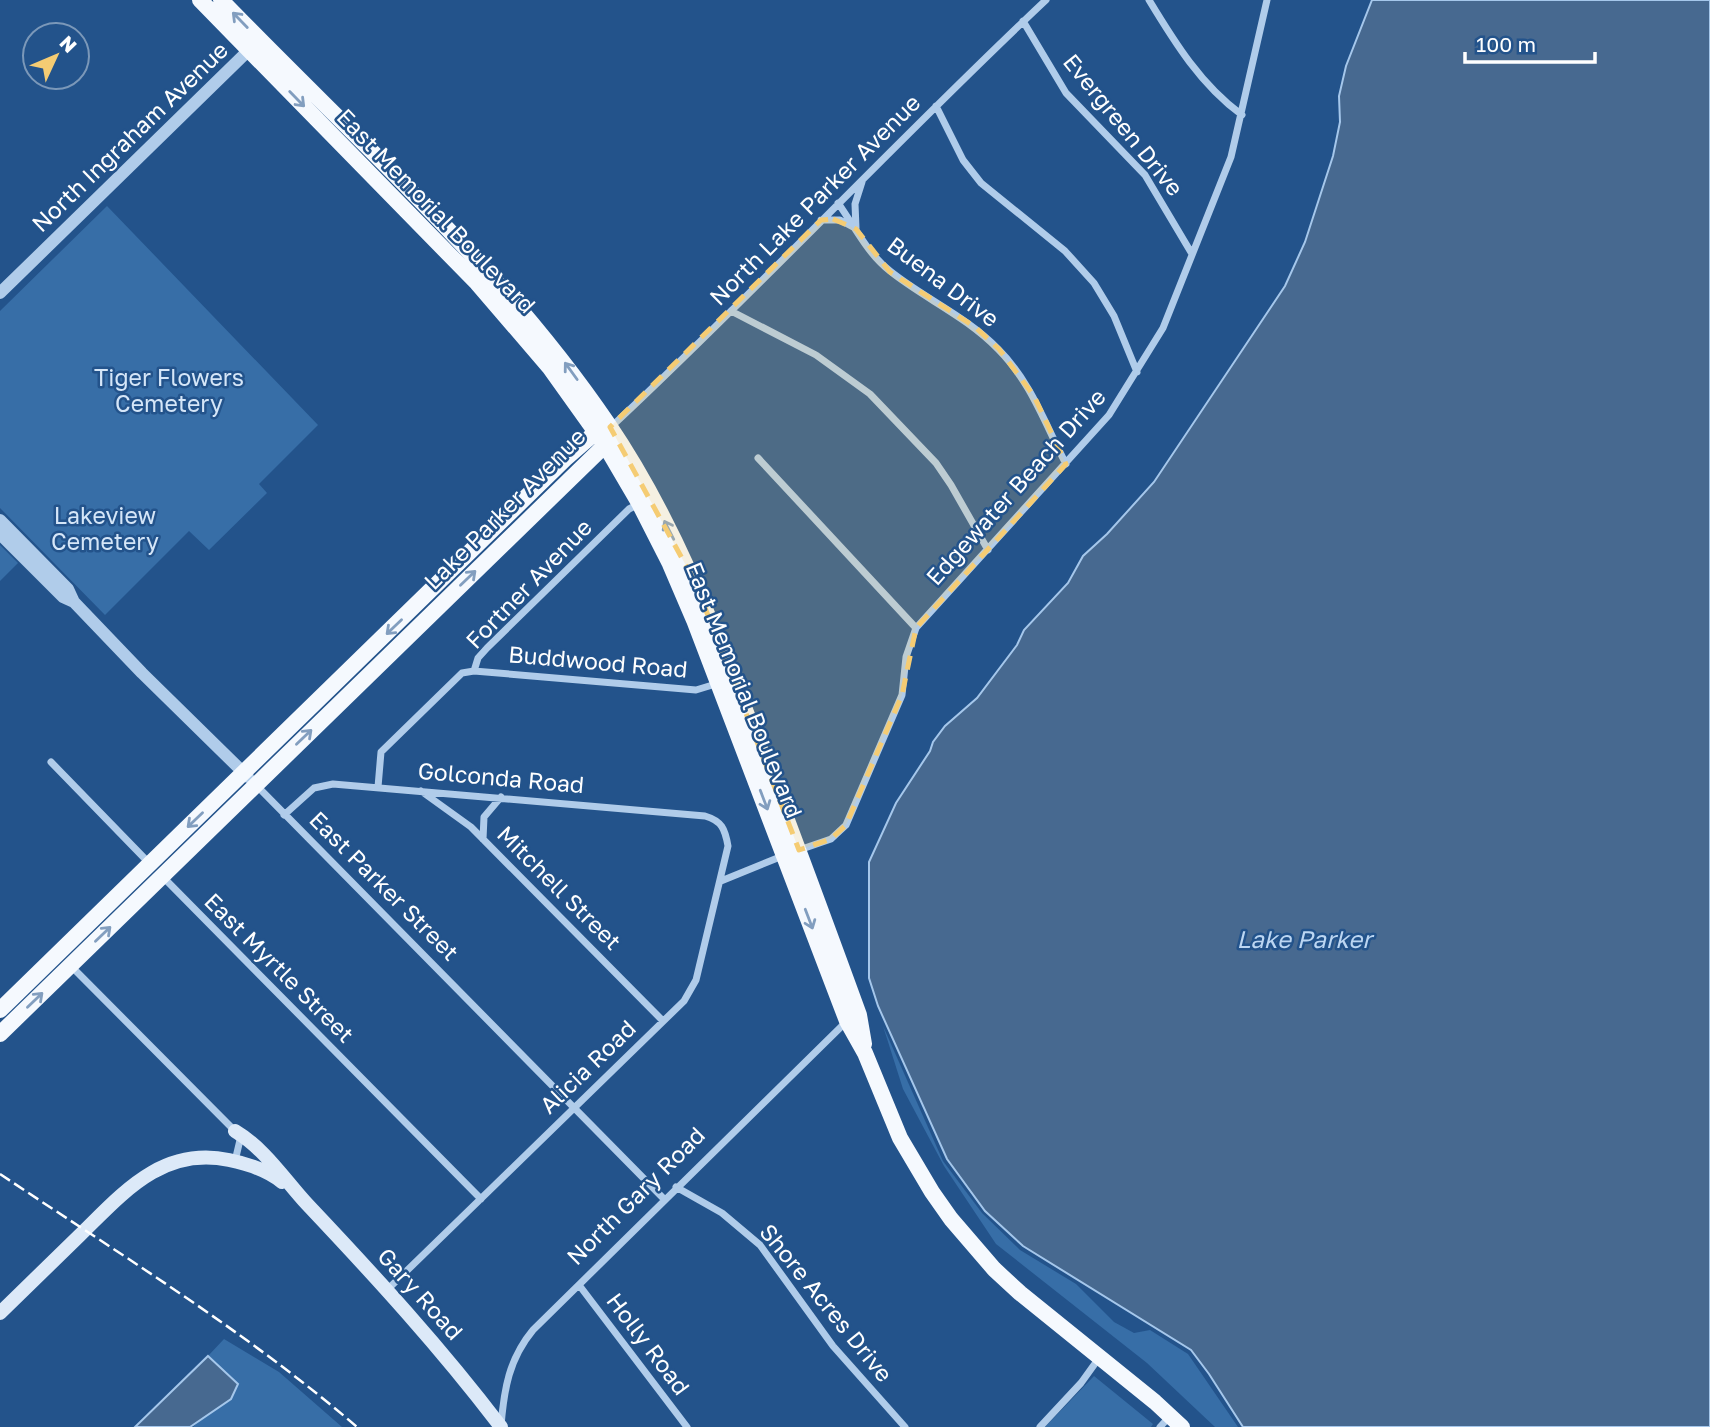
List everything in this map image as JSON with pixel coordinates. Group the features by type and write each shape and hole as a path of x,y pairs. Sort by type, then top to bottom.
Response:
{"main road":[{"name":"East Memorial Boulevard","path":"200,0 254,45 436,218 487,270 540,331 604,435 663,517 698,590 792,853 847,1021 864,1048 900,1138 951,1219 994,1269 1099,1357 1171,1423"},
{"name":"East Memorial Boulevard","path":"221,0 254,45 503,312 604,435 682,592 859,1015 864,1048"},
{"path":"400,204 410,204 436,218"},
{"path":"565,459 578,434 578,418 573,399"},
{"name":"Lake Parker Avenue","path":"0,1034 162,876 250,779 565,459 604,435"},
{"name":"Lake Parker Avenue","path":"0,1010 150,864 250,779 604,435"},
{"path":"235,1131 248,1139 300,1196"},
{"path":"0,1313 126,1190 141,1178 167,1165 181,1160 214,1157 235,1161 272,1174 300,1196"},
{"name":"Gary Road","path":"300,1196 387,1290 469,1385 501,1427"}],"street":[{"name":"North Lake Parker Avenue","path":"604,435 863,177 1046,0"},
{"path":"1149,0 1186,58 1209,87 1242,116"},
{"name":"Edgewater Beach Drive","path":"721,880 831,839 846,825 902,695 906,657 916,628 1109,415 1137,372 1163,328 1231,157 1267,0"},
{"name":"Evergreen Drive","path":"1023,21 1066,93 1145,175 1192,254"},
{"name":"North Ingraham Avenue","path":"0,293 254,45"},
{"path":"936,106 963,160 981,183 1065,251 1094,283 1114,316 1137,372"},
{"path":"856,229 855,204 863,177"},
{"name":"Buena Drive","path":"838,204 867,248 890,272 975,327 999,349 1034,396 1066,464"},
{"path":"821,220 840,220 856,229"},
{"path":"731,311 816,355 870,394 936,463 988,550"},
{"path":"758,458 916,628"},
{"name":"Fortner Avenue","path":"377,787 380,758 384,749 462,673 474,671 478,658 487,648 629,509 639,503"},
{"name":"East Parker Street","path":"0,520 68,589 74,602 142,673 664,1199"},
{"name":"East Parker Street","path":"0,534 62,597 74,602"},
{"name":"Buddwood Road","path":"474,671 696,690 719,683"},
{"name":"East Myrtle Street","path":"51,762 481,1199"},
{"name":"Golconda Road","path":"284,815 314,788 323,785 420,790 705,816 722,825"},
{"name":"Mitchell Street","path":"420,790 484,839 663,1021"},
{"path":"484,839 484,817 501,797"},
{"name":"Alicia Road","path":"387,1290 684,1002 696,980 721,880 728,846 722,825"},
{"path":"58,953 235,1131 240,1140 235,1161"},
{"name":"North Gary Road","path":"501,1427 504,1389 514,1357 533,1329 847,1021"},
{"name":"Shore Acres Drive","path":"676,1187 722,1213 750,1235 852,1370 905,1427"},
{"name":"Holly Road","path":"579,1284 687,1427"},
{"path":"1040,1427 1081,1383 1099,1357"}],"highlighted area":[{"path":"833,219 856,229 890,272 975,327 999,349 1034,396 1066,464 916,628 902,695 846,825 831,839 799,850 695,582 610,427 821,220"}],"green space":[{"name":"Tiger Flowers Cemetery","path":"107,206 318,425 259,484 267,493 209,550 189,531 105,615 0,508 0,311"},
{"path":"0,545 18,563 0,581"},
{"path":"883,1026 943,1161 982,1213 1020,1250 1076,1284 1114,1322 1134,1333 1150,1330 1188,1354 1238,1427 1215,1427 1147,1363 996,1244 944,1166 903,1089"},
{"path":"224,1339 279,1372 342,1427 193,1427 238,1384 208,1356"},
{"path":"1094,1376 1153,1424 1151,1427 1045,1427"}],"water":[{"name":"Lake Parker","path":"1372,0 1710,0 1710,1427 1243,1427 1191,1350 1023,1246 985,1211 947,1159 878,1006 869,978 869,862 896,803 945,726 977,698 1017,645 1024,630 1068,583 1083,556 1154,482 1285,286 1305,242 1333,156 1340,122 1339,96 1346,66"},
{"path":"208,1356 238,1384 231,1399 190,1427 135,1427"}],"railway":[{"path":"0,1174 228,1327 357,1427"}],"park label":[{"name":"Lakeview Cemetery","path":"105,529"}]}
